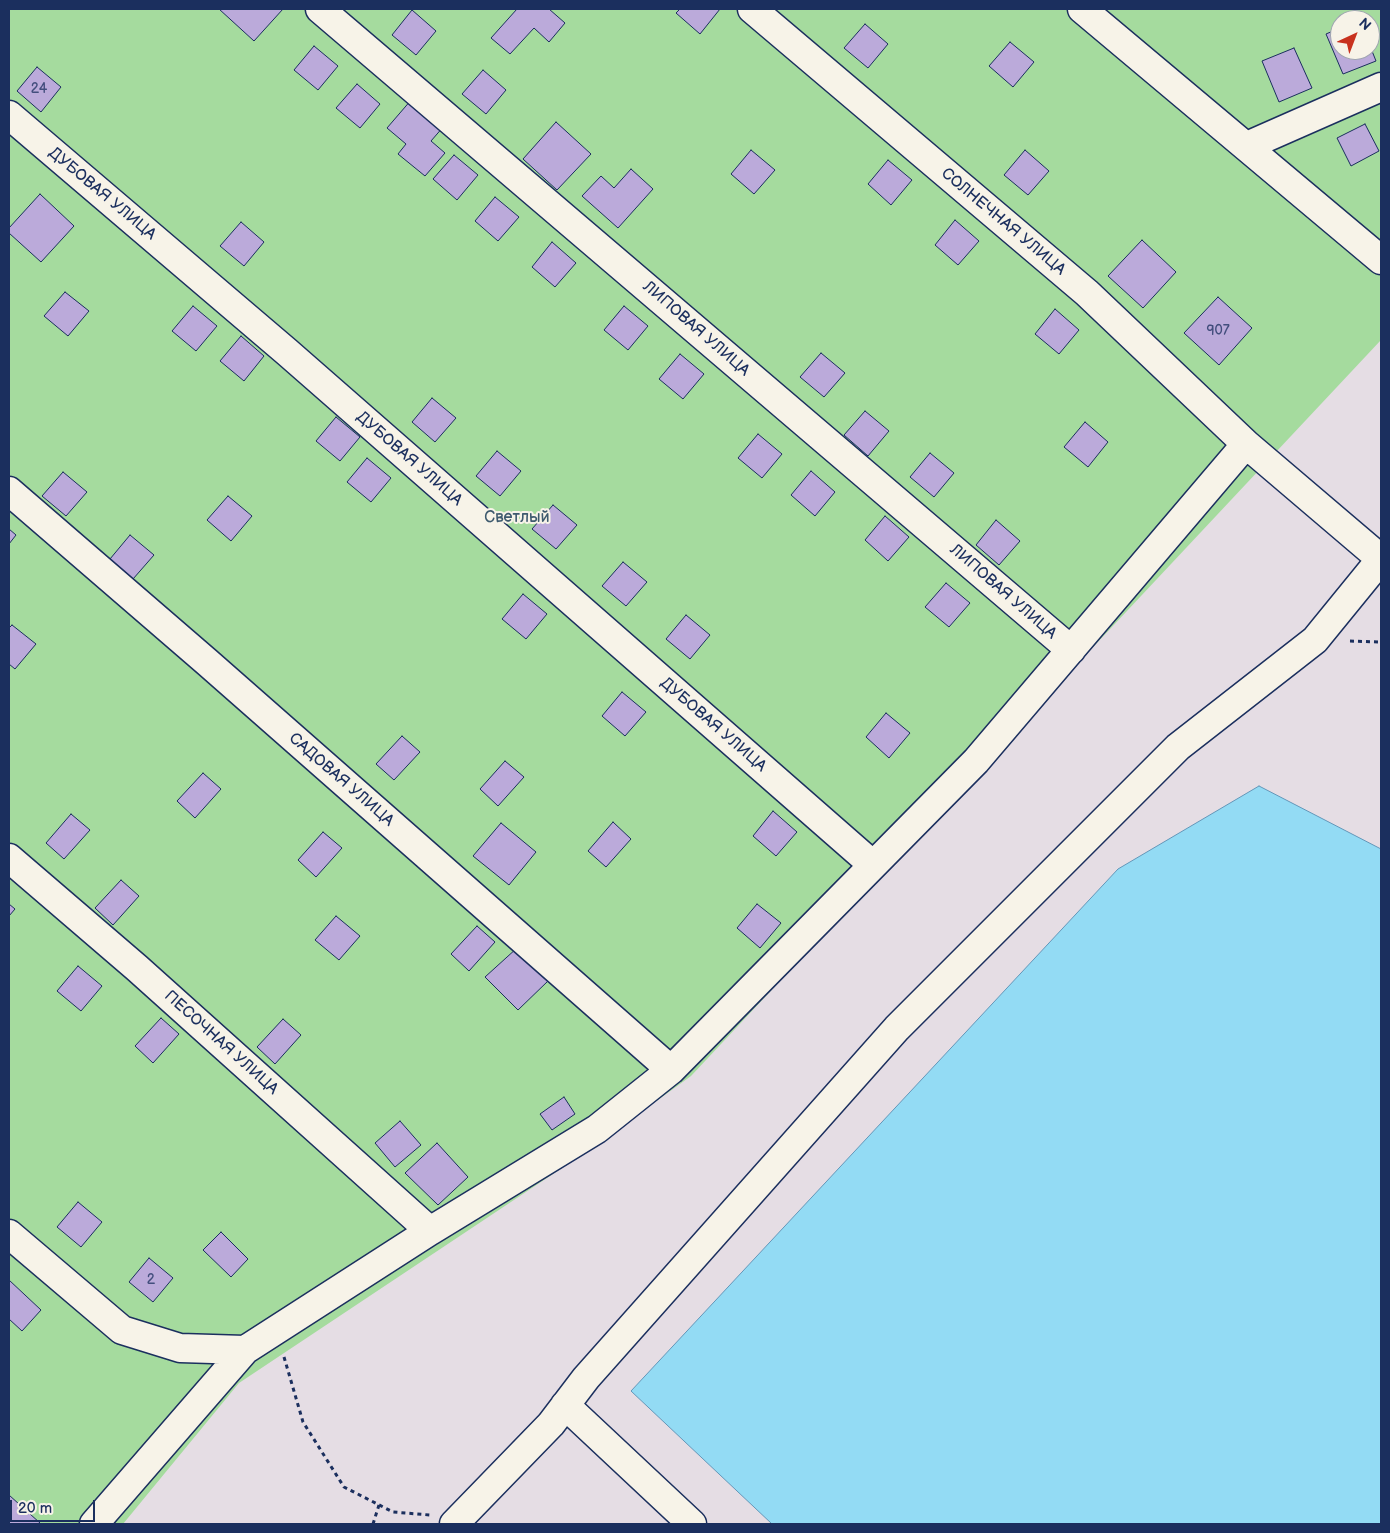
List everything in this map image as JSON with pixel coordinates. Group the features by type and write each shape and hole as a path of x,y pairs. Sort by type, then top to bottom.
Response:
{"street":[{"name":"ЛИПОВАЯ УЛИЦА","path":"320,9 1071,650"},
{"name":"СОЛНЕЧНАЯ УЛИЦА","path":"752,9 1087,293 1246,444 1381,559"},
{"path":"1082,9 1381,260"},
{"path":"1247,146 1381,87"},
{"name":"ДУБОВАЯ УЛИЦА","path":"9,115 287,352 873,865"},
{"path":"94,1524 245,1350 430,1231 597,1128 671,1070 976,761 1246,444"},
{"name":"САДОВАЯ УЛИЦА","path":"9,491 207,662 671,1070"},
{"path":"458,1521 551,1424 586,1378 897,1028 1178,747 1315,640 1381,559"},
{"name":"ПЕСОЧНАЯ УЛИЦА","path":"9,858 138,968 430,1231"},
{"path":"9,1234 122,1330 180,1348 245,1350"},
{"path":"565,1405 692,1524"}],"path":[{"path":"276,1330 303,1422 344,1487 393,1512 458,1521"},
{"path":"373,1524 379,1505"}],"green space":[{"name":"Светлый","path":"9,9 1381,9 1381,340 691,1076 586,1152 239,1383 123,1524 9,1524"}],"water":[{"path":"1259,786 1381,849 1381,1524 772,1524 631,1391 1118,869"}],"building":[{"path":"219,9 283,9 254,41"},
{"path":"517,9 549,9 565,23 549,42 534,28 510,54 491,38"},
{"path":"680,9 720,9 700,34 676,13"},
{"path":"412,10 436,31 416,55 392,35"},
{"path":"865,24 888,44 868,68 844,48"},
{"path":"1330,32 1330,43 1326,34"},
{"path":"1010,42 1034,62 1013,87 989,66"},
{"path":"314,46 338,66 318,90 294,70"},
{"path":"1294,48 1312,88 1279,102 1262,61"},
{"path":"1337,60 1376,60 1376,61 1343,74"},
{"path":"37,67 61,87 41,112 17,91"},
{"path":"483,70 506,90 486,114 462,94"},
{"path":"357,84 380,104 360,128 336,108"},
{"path":"412,99 444,126 431,141 445,153 425,176 398,154 406,144 387,128"},
{"path":"556,122 591,154 557,190 523,159"},
{"path":"1365,124 1379,151 1351,166 1337,138"},
{"path":"751,150 775,170 754,194 731,174"},
{"path":"1025,150 1049,171 1028,195 1004,175"},
{"path":"454,155 478,175 457,200 433,179"},
{"path":"888,160 912,180 891,205 868,184"},
{"path":"631,169 653,189 618,228 582,196 601,176 614,188"},
{"path":"40,194 74,226 41,262 9,233 9,228"},
{"path":"495,197 519,217 498,241 475,221"},
{"path":"955,220 979,241 958,265 935,245"},
{"path":"241,222 264,242 244,266 220,246"},
{"path":"1142,240 1176,272 1143,308 1108,276"},
{"path":"552,242 576,263 555,287 532,267"},
{"path":"65,292 89,311 68,336 44,316"},
{"path":"1218,297 1252,328 1219,365 1184,333"},
{"path":"193,306 217,326 196,351 172,331"},
{"path":"624,306 648,326 628,350 604,330"},
{"path":"1055,309 1079,330 1059,354 1035,334"},
{"path":"241,336 264,356 244,381 220,361"},
{"path":"821,353 845,373 824,397 800,377"},
{"path":"680,354 704,374 683,399 659,379"},
{"path":"432,398 456,418 435,442 412,422"},
{"path":"865,411 889,431 868,456 844,435"},
{"path":"336,417 360,437 340,461 316,441"},
{"path":"1085,422 1108,442 1088,467 1064,447"},
{"path":"758,434 782,454 762,478 738,458"},
{"path":"497,451 521,471 500,496 476,476"},
{"path":"930,453 954,473 934,497 910,477"},
{"path":"367,458 391,478 371,502 347,482"},
{"path":"811,471 835,492 815,516 791,495"},
{"path":"63,472 87,492 66,516 42,496"},
{"path":"228,496 252,516 231,541 207,520"},
{"path":"553,505 577,525 556,549 532,529"},
{"path":"885,516 909,537 888,561 865,540"},
{"path":"996,520 1020,541 999,565 976,545"},
{"path":"9,529 16,535 9,544"},
{"path":"130,535 154,555 133,579 110,559"},
{"path":"623,562 647,582 626,606 602,586"},
{"path":"946,583 970,603 949,627 925,607"},
{"path":"523,594 547,614 526,639 502,619"},
{"path":"686,615 710,635 690,659 666,639"},
{"path":"12,625 36,644 15,669 9,664 9,628"},
{"path":"622,692 646,712 625,736 602,716"},
{"path":"886,713 910,733 889,758 866,737"},
{"path":"402,736 420,752 394,780 376,764"},
{"path":"505,761 524,777 498,806 480,789"},
{"path":"203,773 221,789 195,818 177,801"},
{"path":"773,811 797,832 776,856 753,836"},
{"path":"71,814 90,830 64,859 46,843"},
{"path":"613,822 631,839 606,867 588,851"},
{"path":"501,823 536,852 509,885 473,856"},
{"path":"323,832 342,848 316,877 298,860"},
{"path":"121,880 139,896 113,925 95,908"},
{"path":"9,904 15,909 9,916"},
{"path":"757,904 781,923 760,948 737,928"},
{"path":"336,916 360,936 339,960 315,940"},
{"path":"477,926 495,942 469,971 451,954"},
{"path":"517,948 548,981 518,1010 485,977"},
{"path":"78,966 102,986 81,1011 57,991"},
{"path":"161,1018 179,1034 153,1063 135,1046"},
{"path":"283,1019 301,1035 275,1064 257,1047"},
{"path":"564,1097 575,1114 552,1130 540,1114"},
{"path":"400,1121 421,1145 395,1167 375,1143"},
{"path":"437,1143 468,1177 438,1205 405,1173"},
{"path":"78,1202 102,1222 81,1247 57,1227"},
{"path":"221,1232 248,1259 231,1277 203,1250"},
{"path":"149,1258 173,1278 153,1302 129,1282"},
{"path":"9,1280 41,1310 22,1331 9,1319"},
{"path":"9,1495 40,1523 9,1524"}]}
